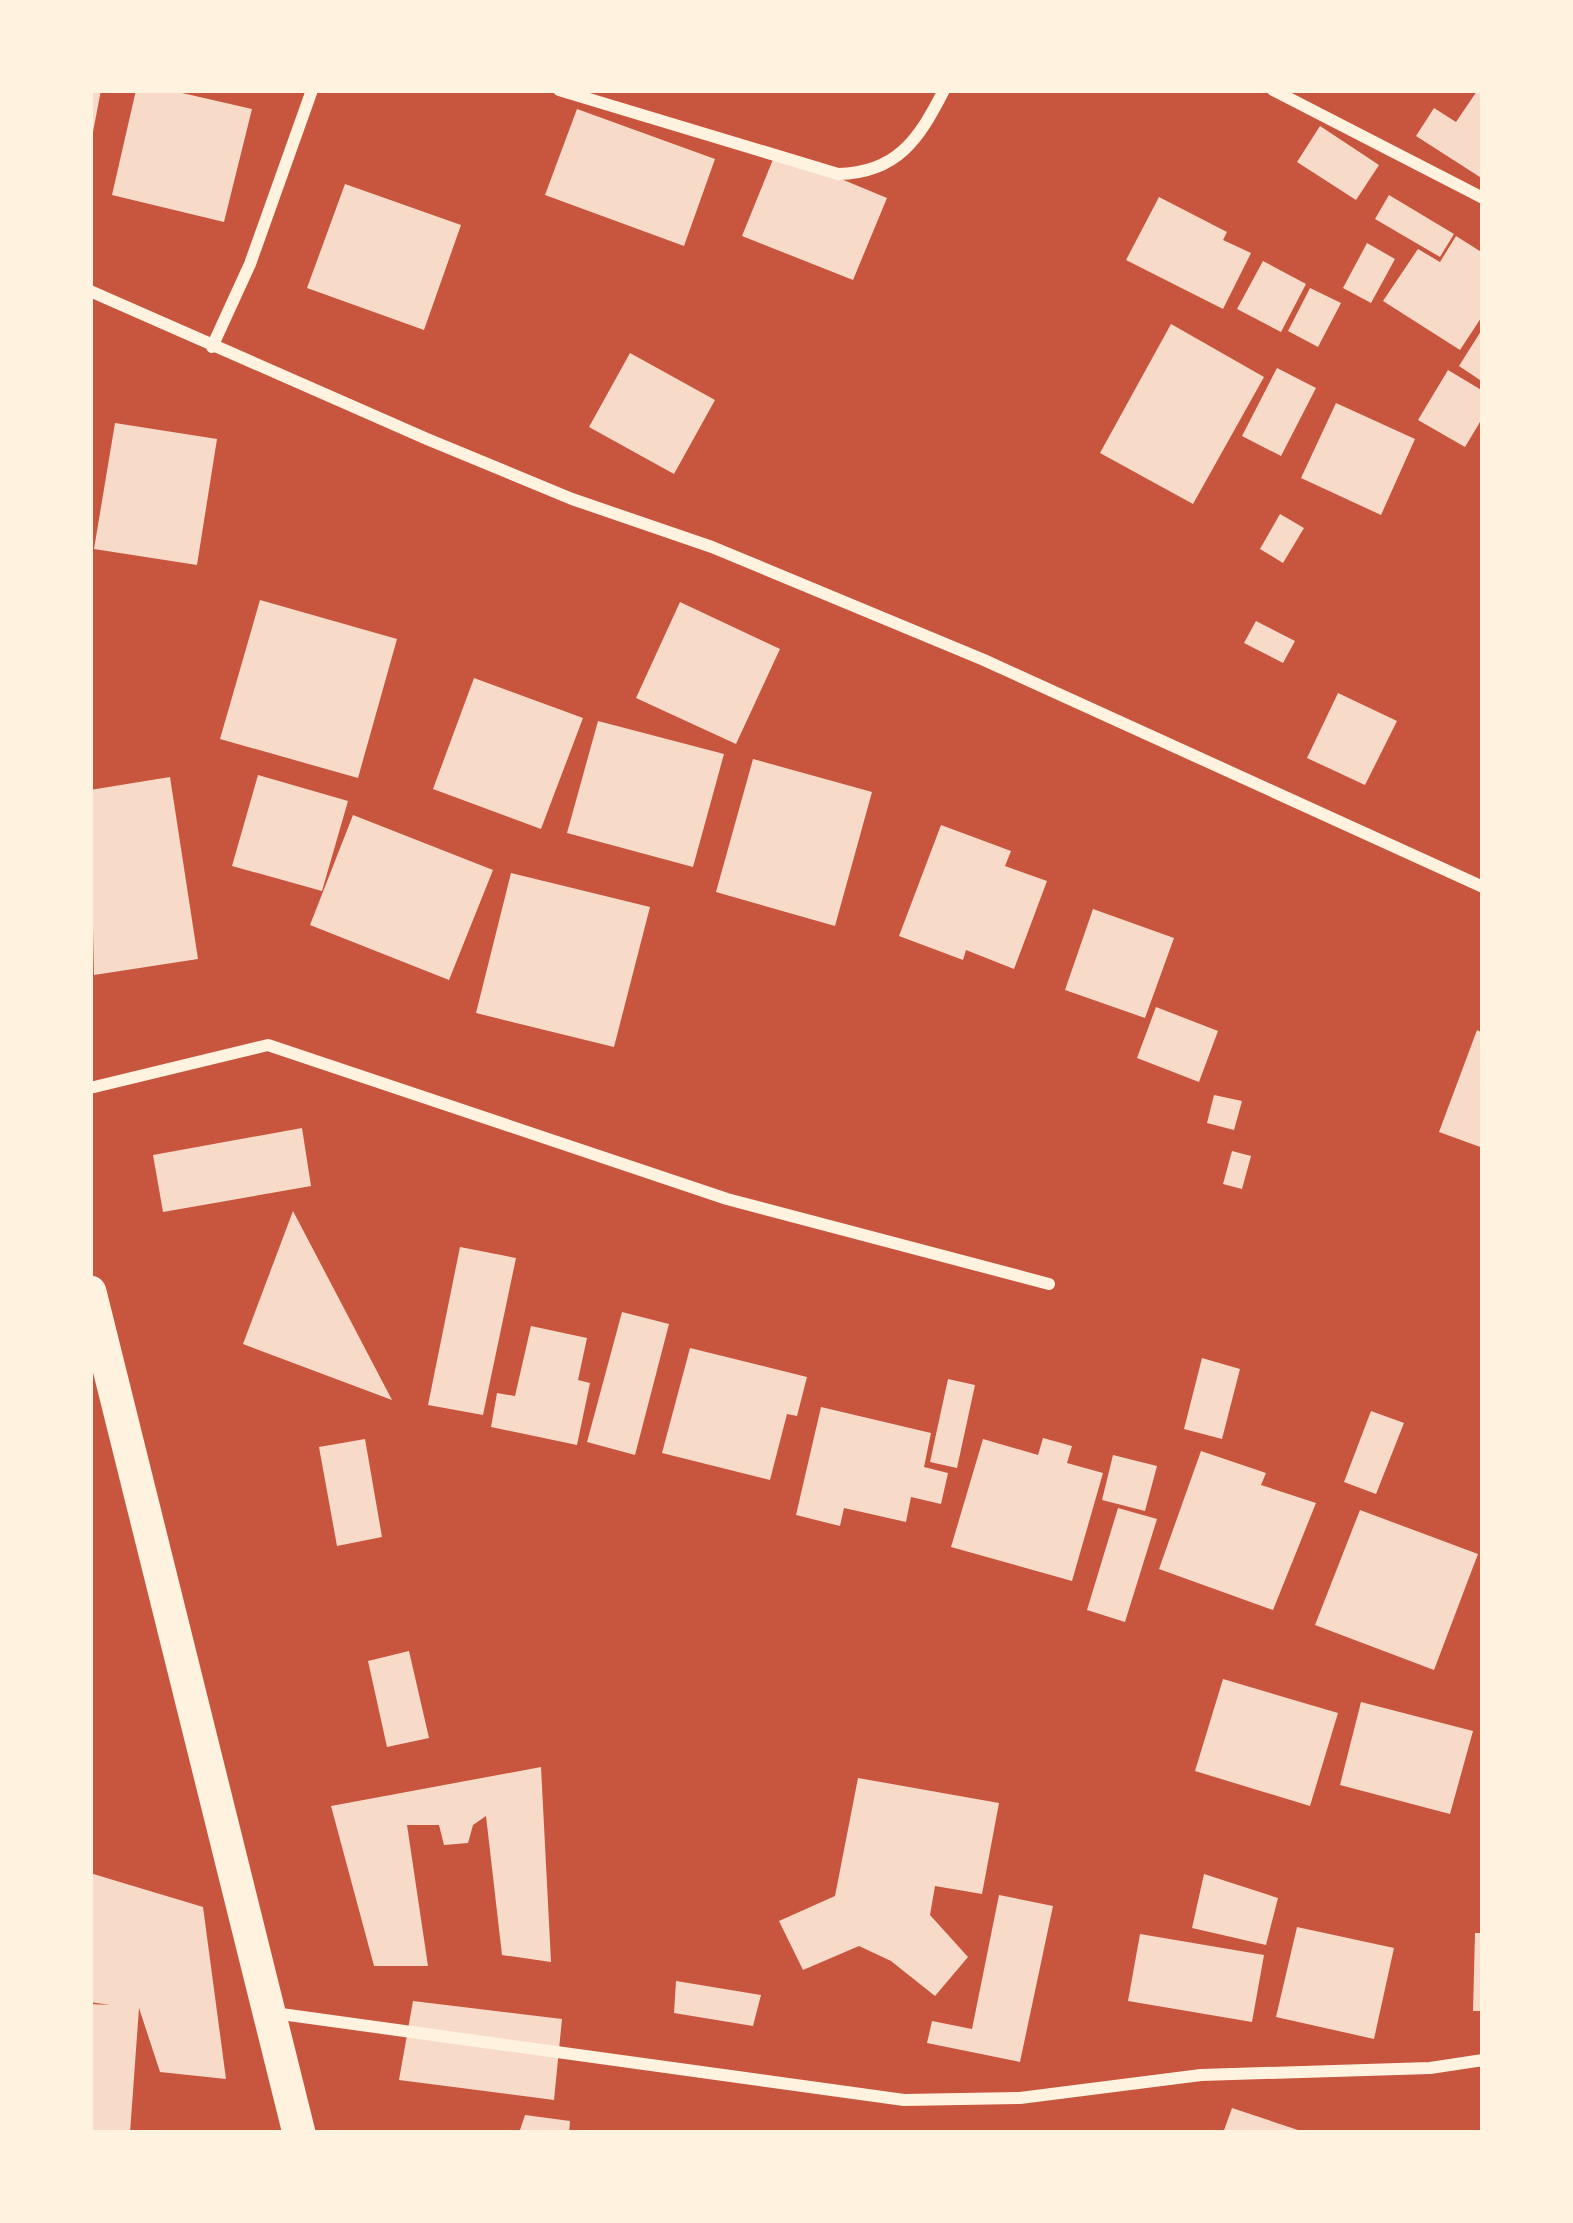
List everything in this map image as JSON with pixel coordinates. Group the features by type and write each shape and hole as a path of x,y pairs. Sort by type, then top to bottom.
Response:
{"highway":[{"path":"90,1292 213,1797 273,2013 299,2133"}],"street":[{"path":"212,347 250,264 312,90"},
{"path":"559,90 838,174 867,174 896,159 926,124 944,90"},
{"path":"1273,90 1483,198"},
{"path":"90,291 572,499 712,547 984,660 1483,887"},
{"path":"90,1088 268,1045 728,1199 1049,1283"},
{"path":"273,2013 904,2100 1020,2098 1201,2074 1430,2068 1483,2060"}],"building":[{"path":"90,90 101,90 92,137 90,137"},
{"path":"136,90 169,90 252,109 224,222 112,195"},
{"path":"1477,91 1483,95 1483,179 1416,136 1434,108 1456,122"},
{"path":"577,109 715,159 684,246 545,195"},
{"path":"1320,126 1379,165 1356,200 1297,162"},
{"path":"776,152 887,198 853,280 742,236"},
{"path":"345,184 461,225 424,330 307,288"},
{"path":"1389,195 1454,234 1440,257 1375,219"},
{"path":"1159,197 1227,232 1223,240 1251,253 1223,309 1126,260"},
{"path":"1456,236 1483,253 1483,315 1460,350 1383,301 1418,249 1440,262"},
{"path":"1367,243 1395,259 1371,303 1343,288"},
{"path":"1263,261 1306,284 1281,332 1237,309"},
{"path":"1310,288 1341,303 1318,347 1288,331"},
{"path":"1171,324 1264,377 1193,504 1100,453"},
{"path":"1483,328 1483,382 1459,366"},
{"path":"630,353 715,400 674,474 589,427"},
{"path":"1277,368 1316,388 1281,456 1242,436"},
{"path":"1448,370 1483,391 1483,417 1465,447 1418,420"},
{"path":"1336,403 1415,439 1381,515 1301,478"},
{"path":"115,423 217,439 197,565 94,549"},
{"path":"1280,514 1304,528 1283,563 1260,549"},
{"path":"260,600 397,639 358,778 220,739"},
{"path":"680,602 780,649 736,744 636,698"},
{"path":"1256,621 1295,641 1283,663 1244,643"},
{"path":"474,678 583,718 541,829 433,789"},
{"path":"1338,693 1397,721 1365,785 1307,758"},
{"path":"598,721 724,754 693,867 567,833"},
{"path":"753,759 872,792 835,926 716,892"},
{"path":"258,775 348,801 322,891 232,866"},
{"path":"170,777 198,959 94,975 90,790"},
{"path":"353,815 493,870 449,980 310,925"},
{"path":"941,825 1011,851 1005,866 1047,881 1014,969 966,950 963,960 899,936"},
{"path":"511,873 650,907 614,1047 476,1013"},
{"path":"1093,909 1174,938 1145,1018 1065,990"},
{"path":"1156,1007 1218,1031 1199,1082 1137,1058"},
{"path":"1477,1030 1483,1033 1483,1148 1439,1132"},
{"path":"1214,1095 1242,1101 1234,1130 1207,1123"},
{"path":"302,1128 311,1186 163,1212 153,1155"},
{"path":"1232,1151 1251,1156 1242,1189 1223,1184"},
{"path":"293,1211 392,1400 243,1344"},
{"path":"460,1247 516,1258 483,1415 428,1405"},
{"path":"622,1312 669,1324 635,1455 587,1442"},
{"path":"531,1326 587,1338 578,1380 590,1383 577,1445 491,1427 497,1393 515,1396"},
{"path":"690,1348 807,1377 797,1416 787,1414 770,1480 662,1453"},
{"path":"1202,1358 1240,1369 1222,1439 1184,1429"},
{"path":"948,1379 975,1385 957,1468 930,1462"},
{"path":"821,1407 931,1433 924,1467 948,1473 941,1504 911,1497 906,1522 844,1508 840,1526 796,1515"},
{"path":"1371,1411 1404,1423 1376,1494 1344,1482"},
{"path":"1043,1438 1072,1446 1067,1463 1103,1473 1072,1581 951,1547 983,1439 1038,1455"},
{"path":"365,1439 382,1537 337,1546 319,1447"},
{"path":"1201,1451 1266,1473 1261,1485 1316,1503 1273,1610 1159,1569"},
{"path":"1113,1455 1157,1466 1145,1511 1102,1500"},
{"path":"1118,1508 1157,1519 1125,1622 1087,1610"},
{"path":"1360,1510 1478,1554 1434,1670 1315,1625"},
{"path":"409,1651 429,1738 387,1747 368,1661"},
{"path":"1223,1679 1338,1713 1310,1806 1195,1771"},
{"path":"1361,1702 1473,1731 1450,1814 1340,1785"},
{"path":"541,1767 551,1962 502,1955 486,1816 473,1825 468,1843 444,1845 439,1825 407,1825 428,1966 374,1966 331,1806"},
{"path":"858,1778 999,1803 982,1894 935,1886 930,1915 968,1957 935,1996 891,1961 859,1946 803,1970 779,1921 835,1896"},
{"path":"90,1873 203,1907 226,2079 160,2072 139,2008 130,2133 90,2133 90,2004 110,2005 90,2002"},
{"path":"1204,1874 1278,1898 1266,1945 1192,1928"},
{"path":"999,1895 1053,1906 1020,2062 927,2043 932,2021 972,2029"},
{"path":"1297,1927 1394,1948 1374,2039 1276,2017"},
{"path":"1475,1933 1483,1933 1483,2011 1473,2011"},
{"path":"1140,1934 1264,1955 1252,2022 1128,2001"},
{"path":"676,1981 761,1995 753,2026 674,2013"},
{"path":"413,2001 562,2019 554,2100 399,2080"},
{"path":"1232,2108 1304,2132 1304,2133 1223,2133"},
{"path":"525,2115 570,2121 569,2133 519,2133"}]}
